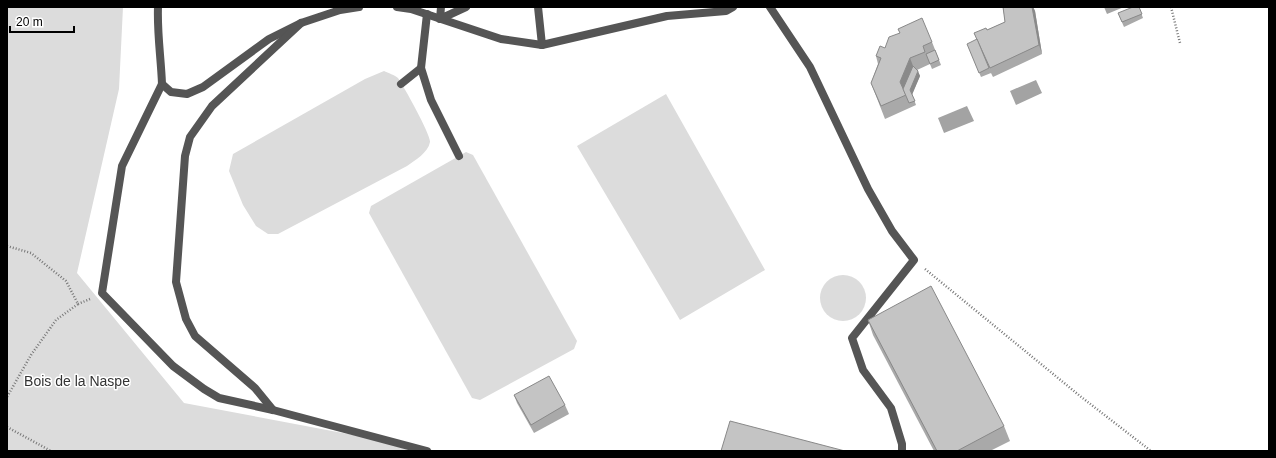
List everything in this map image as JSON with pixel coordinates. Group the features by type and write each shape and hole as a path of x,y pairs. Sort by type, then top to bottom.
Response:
{"lane":[{"path":"158,7 157,26 161,56 162,84 122,166 102,293 168,362 204,389 219,398 273,410 427,451"},
{"path":"162,84 171,92 187,94 203,87 270,39 301,23 340,10 359,7"},
{"path":"397,7 411,9 501,39 542,45 667,16 726,11 733,7"},
{"path":"440,19 441,7"},
{"path":"440,19 466,7"},
{"path":"538,7 542,45"},
{"path":"770,7 810,67 868,189 892,231 914,260 852,338 863,370 891,408 902,444 902,451"},
{"path":"427,14 421,68 431,100 460,156"},
{"path":"273,410 255,388 195,336 186,319 176,282 184,164 190,137 212,106 301,23"},
{"path":"401,84 421,68"}],"path":[{"path":"1171,7 1180,43"},
{"path":"7,246 31,252 66,281 78,304 56,320 31,355 7,397"},
{"path":"914,260 1080,396 1151,451"},
{"path":"7,427 51,451"}],"green space":[{"name":"Bois de la Naspe","path":"7,7 123,7 119,89 77,273 184,403 438,451 7,451"},
{"path":"384,71 398,78 411,99 429,138 430,142 427,150 407,166 278,234 268,234 256,226 243,205 229,171 233,154 365,79"},
{"path":"666,94 765,270 680,320 577,146"},
{"path":"466,152 473,155 577,341 574,349 480,400 472,398 369,213 371,206"},
{"path":"839,275 847,275 856,279 862,285 866,298 862,311 856,317 847,321 839,321 830,317 824,311 820,302 820,294 824,285 830,279"}],"shaded area":[{"path":"1104,7 1124,7 1107,14"},
{"path":"1036,80 1042,93 1016,105 1010,91"},
{"path":"967,106 974,121 944,133 938,118"}],"building":[{"path":"1003,7 1032,7 1039,45 990,68 974,33 986,28 987,30 1005,22"},
{"path":"1133,7 1139,7 1142,14 1122,22 1118,13"},
{"path":"922,18 932,42 923,46 925,52 910,58 900,82 906,95 881,106 871,83 881,58 876,56 880,46 885,48 889,37 900,33 898,29"},
{"path":"977,39 989,68 979,73 967,44"},
{"path":"935,50 939,60 930,64 926,54"},
{"path":"913,66 918,71 910,90 915,101 909,103 903,89"},
{"path":"931,286 1004,426 957,451 937,451 868,320"},
{"path":"549,376 565,405 531,425 514,395"},
{"path":"730,421 845,451 721,451"}]}
